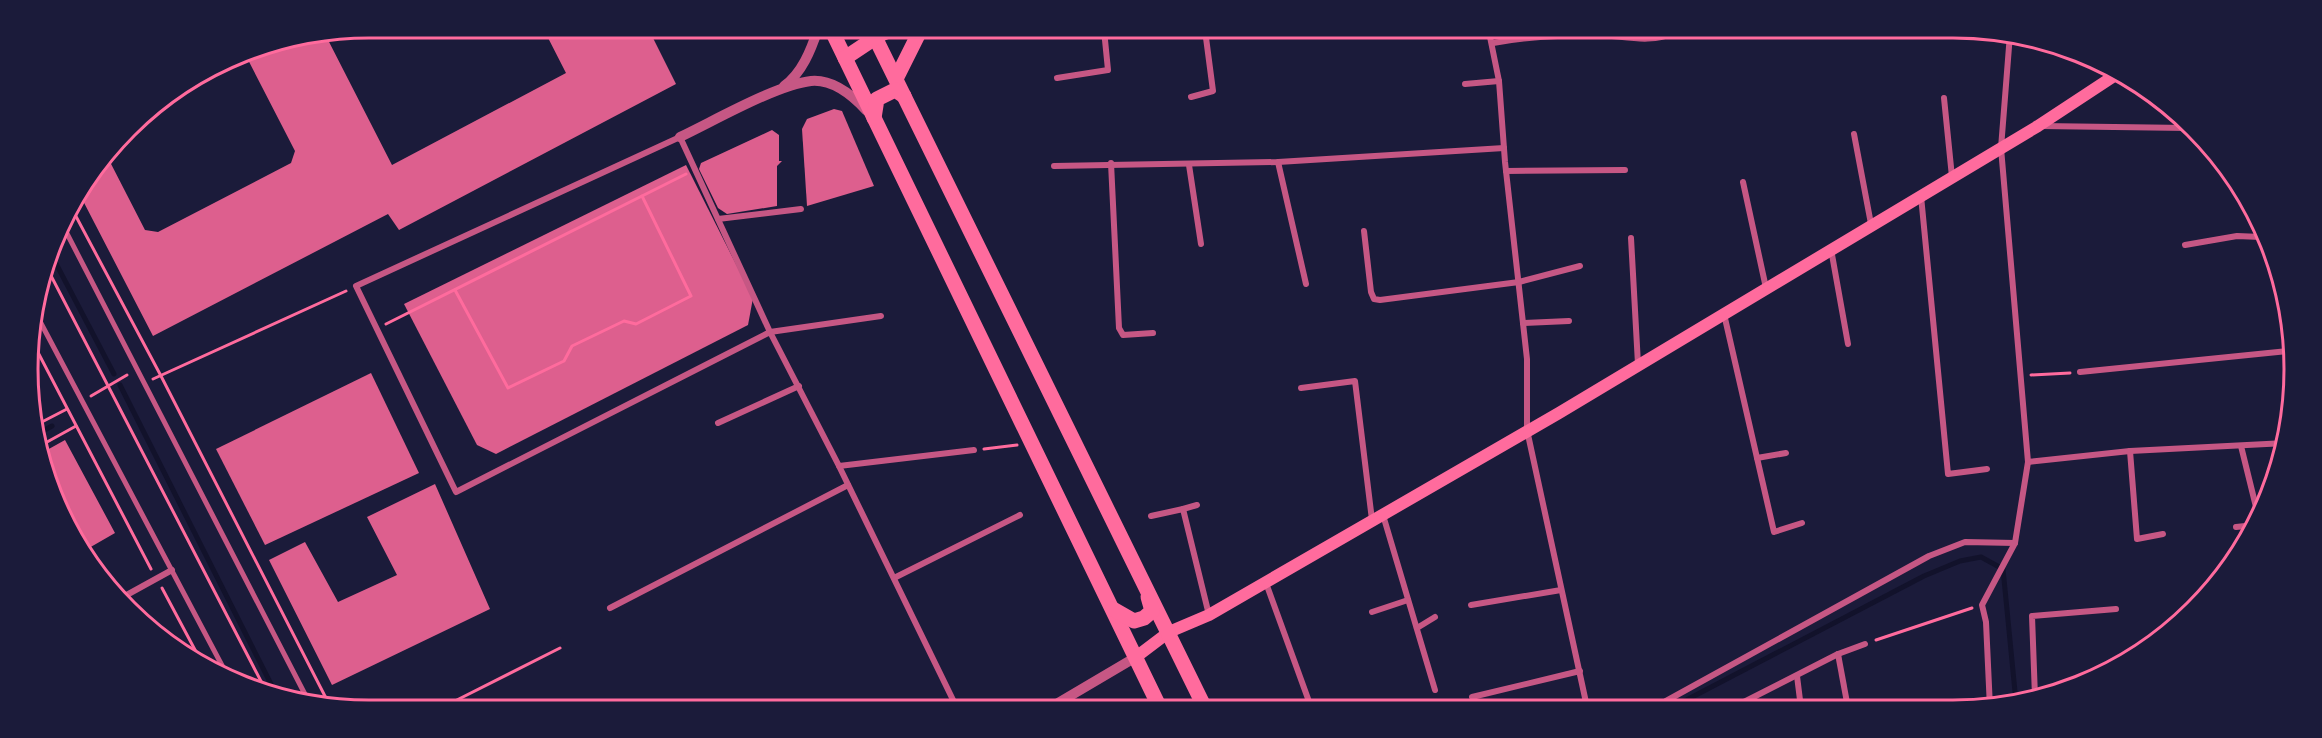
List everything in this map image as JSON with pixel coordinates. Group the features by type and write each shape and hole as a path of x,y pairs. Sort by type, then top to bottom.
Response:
{"main road":[{"path":"835,38 1157,700"},
{"path":"845,58 867,38"},
{"path":"876,38 1201,700"},
{"path":"896,79 916,38"},
{"path":"1136,657 1169,632 1209,615 1266,583 1527,430 2038,126 2111,78"},
{"path":"874,119 877,99 895,90 904,96"},
{"path":"1113,609 1134,621 1144,618 1152,611 1146,585"}],"street":[{"path":"815,38 796,78 779,90 356,286 453,490 459,493 770,332 880,316"},
{"path":"1057,78 1108,70 1105,38"},
{"path":"1191,97 1214,91 1206,38"},
{"path":"1491,38 1499,81 1506,171 1527,359 1527,430 1586,700"},
{"path":"1493,43 1521,38"},
{"path":"1628,38 1643,41 1654,38"},
{"path":"1990,699 1986,622 1982,605 2015,543 2028,462 2001,148 2009,42"},
{"path":"779,90 813,81 840,87 857,99 874,119"},
{"path":"1465,84 1499,81"},
{"path":"1944,98 1952,177"},
{"path":"2038,126 2180,128"},
{"path":"1854,134 1871,224"},
{"path":"680,137 770,332 839,466 953,700"},
{"path":"1054,166 1111,163 1190,165 1278,162 1504,148"},
{"path":"1278,162 1306,285"},
{"path":"1111,163 1119,328 1123,335 1154,333"},
{"path":"1190,165 1201,244"},
{"path":"1506,171 1625,170"},
{"path":"1743,182 1766,288"},
{"path":"1921,195 1948,474 1988,469"},
{"path":"718,219 801,209"},
{"path":"1364,231 1371,292 1374,298 1380,300 1519,282 1580,266"},
{"path":"67,233 305,694"},
{"path":"2185,245 2237,236 2257,237"},
{"path":"1630,238 1638,364"},
{"path":"1831,248 1848,344"},
{"path":"1724,313 1774,532 1802,523"},
{"path":"1523,323 1569,321"},
{"path":"41,323 222,666"},
{"path":"2080,372 2284,351"},
{"path":"1301,388 1355,381 1377,518 1408,600 1436,690"},
{"path":"718,423 799,386"},
{"path":"2028,462 2130,451 2276,443"},
{"path":"2241,446 2255,504"},
{"path":"839,466 975,450"},
{"path":"2130,451 2137,539 2163,534"},
{"path":"1757,458 1786,453"},
{"path":"610,608 848,485"},
{"path":"1151,516 1197,505"},
{"path":"1184,509 1209,615"},
{"path":"894,578 1020,515"},
{"path":"2236,527 2245,526"},
{"path":"1668,700 1929,556 1965,542 2015,543"},
{"path":"127,595 171,570"},
{"path":"1266,583 1309,700"},
{"path":"1471,605 1562,590"},
{"path":"1372,612 1408,600"},
{"path":"2035,690 2032,616 2116,609"},
{"path":"1417,628 1435,616"},
{"path":"1748,700 1838,654 1865,644"},
{"path":"1838,654 1847,700"},
{"path":"1063,700 1136,657"},
{"path":"1473,697 1580,671"},
{"path":"1797,676 1800,700"}],"path":[{"path":"376,328 695,169"},
{"path":"455,290 508,388 564,361 572,346 624,321 636,324 691,296 642,196"},
{"path":"75,215 161,376 325,698"},
{"path":"51,276 262,683"},
{"path":"144,383 356,286"},
{"path":"38,353 196,652"},
{"path":"42,422 136,369"},
{"path":"2020,375 2080,372"},
{"path":"46,443 92,418"},
{"path":"975,450 1033,443"},
{"path":"1865,644 1982,605"},
{"path":"457,700 560,648"}],"building":[{"path":"548,38 653,38 676,84 399,230 388,214 153,336 83,201 110,162 145,230 158,232 291,163 295,151 248,60 283,49 328,40 392,165 566,73"},
{"path":"834,109 842,111 874,186 807,206 802,129 807,119"},
{"path":"772,130 779,135 779,161 782,161 777,166 777,206 727,214 718,208 699,169 701,163"},
{"path":"686,165 753,298 748,325 496,454 477,445 404,304"},
{"path":"371,373 419,473 265,545 216,449"},
{"path":"65,440 115,533 90,548 63,496 48,450"},
{"path":"435,484 490,609 332,685 269,560 305,542 338,602 397,575 367,517"}],"waterway":[{"path":"55,262 114,374"},
{"path":"120,385 272,686"},
{"path":"43,431 52,426"},
{"path":"1686,700 1924,576 1960,561 1981,557 2003,569 2015,694"}]}
